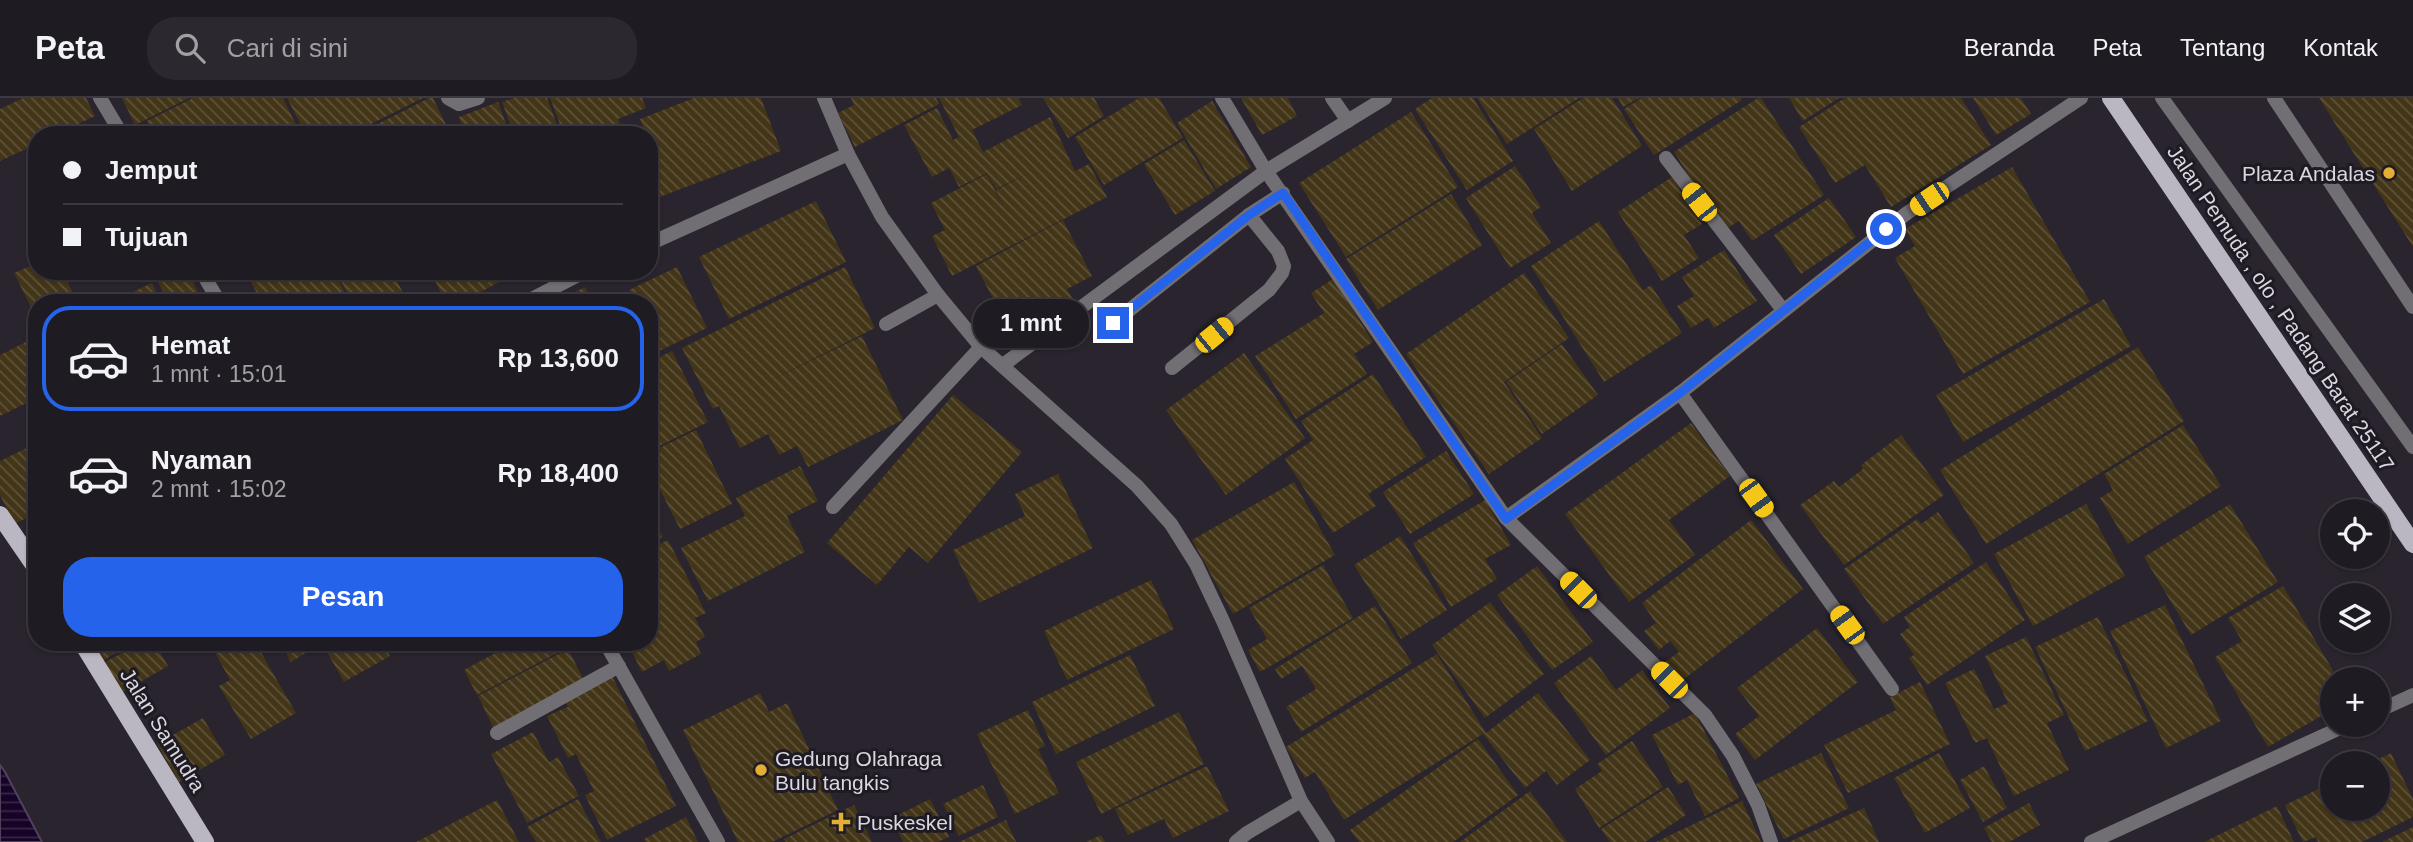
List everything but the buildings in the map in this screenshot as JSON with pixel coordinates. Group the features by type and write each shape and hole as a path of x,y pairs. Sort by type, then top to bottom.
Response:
{"main road":[{"name":"Jalan Pemuda , olo , Padang Barat 25117","path":"2110,98 2413,544"},
{"path":"0,515 28,553"},
{"name":"Jalan Samudra","path":"88,651 205,842"}],"street":[{"path":"100,98 117,126"},
{"path":"448,98 459,104 478,98"},
{"path":"824,98 848,154 882,217 938,295 981,347 1136,486 1171,524 1195,564 1223,621 1301,801 1328,842"},
{"path":"1222,98 1266,171 1506,519 1705,715 1733,755 1758,805 1771,842"},
{"path":"1332,98 1348,121"},
{"path":"1003,365 1266,171 1385,98"},
{"path":"1506,519 1680,393 1907,213 2081,98"},
{"path":"2162,98 2413,447"},
{"path":"2274,98 2413,307"},
{"path":"658,240 848,154"},
{"path":"1666,159 1783,310"},
{"path":"1113,323 1249,215 1283,193"},
{"path":"1172,368 1269,290 1282,273 1284,265 1278,251 1249,215"},
{"path":"541,294 569,280"},
{"path":"886,324 938,295"},
{"path":"833,507 981,347"},
{"path":"1680,393 1892,689"},
{"path":"610,651 718,842"},
{"path":"497,733 619,666"},
{"path":"2390,706 2413,695"},
{"path":"2091,842 2321,737"},
{"path":"1236,842 1301,801"}],"shaded area":[{"path":"0,765 5,772 42,842 0,842"}],"place":[{"name":"Plaza Andalas","path":"2389,173"},
{"name":"Gedung Olahraga Bulu tangkis","path":"761,770"},
{"name":"Puskeskel","path":"841,822"}],"route":[{"path":"1113,323 1249,215 1283,193 1506,519 1680,393 1886,229"}]}
